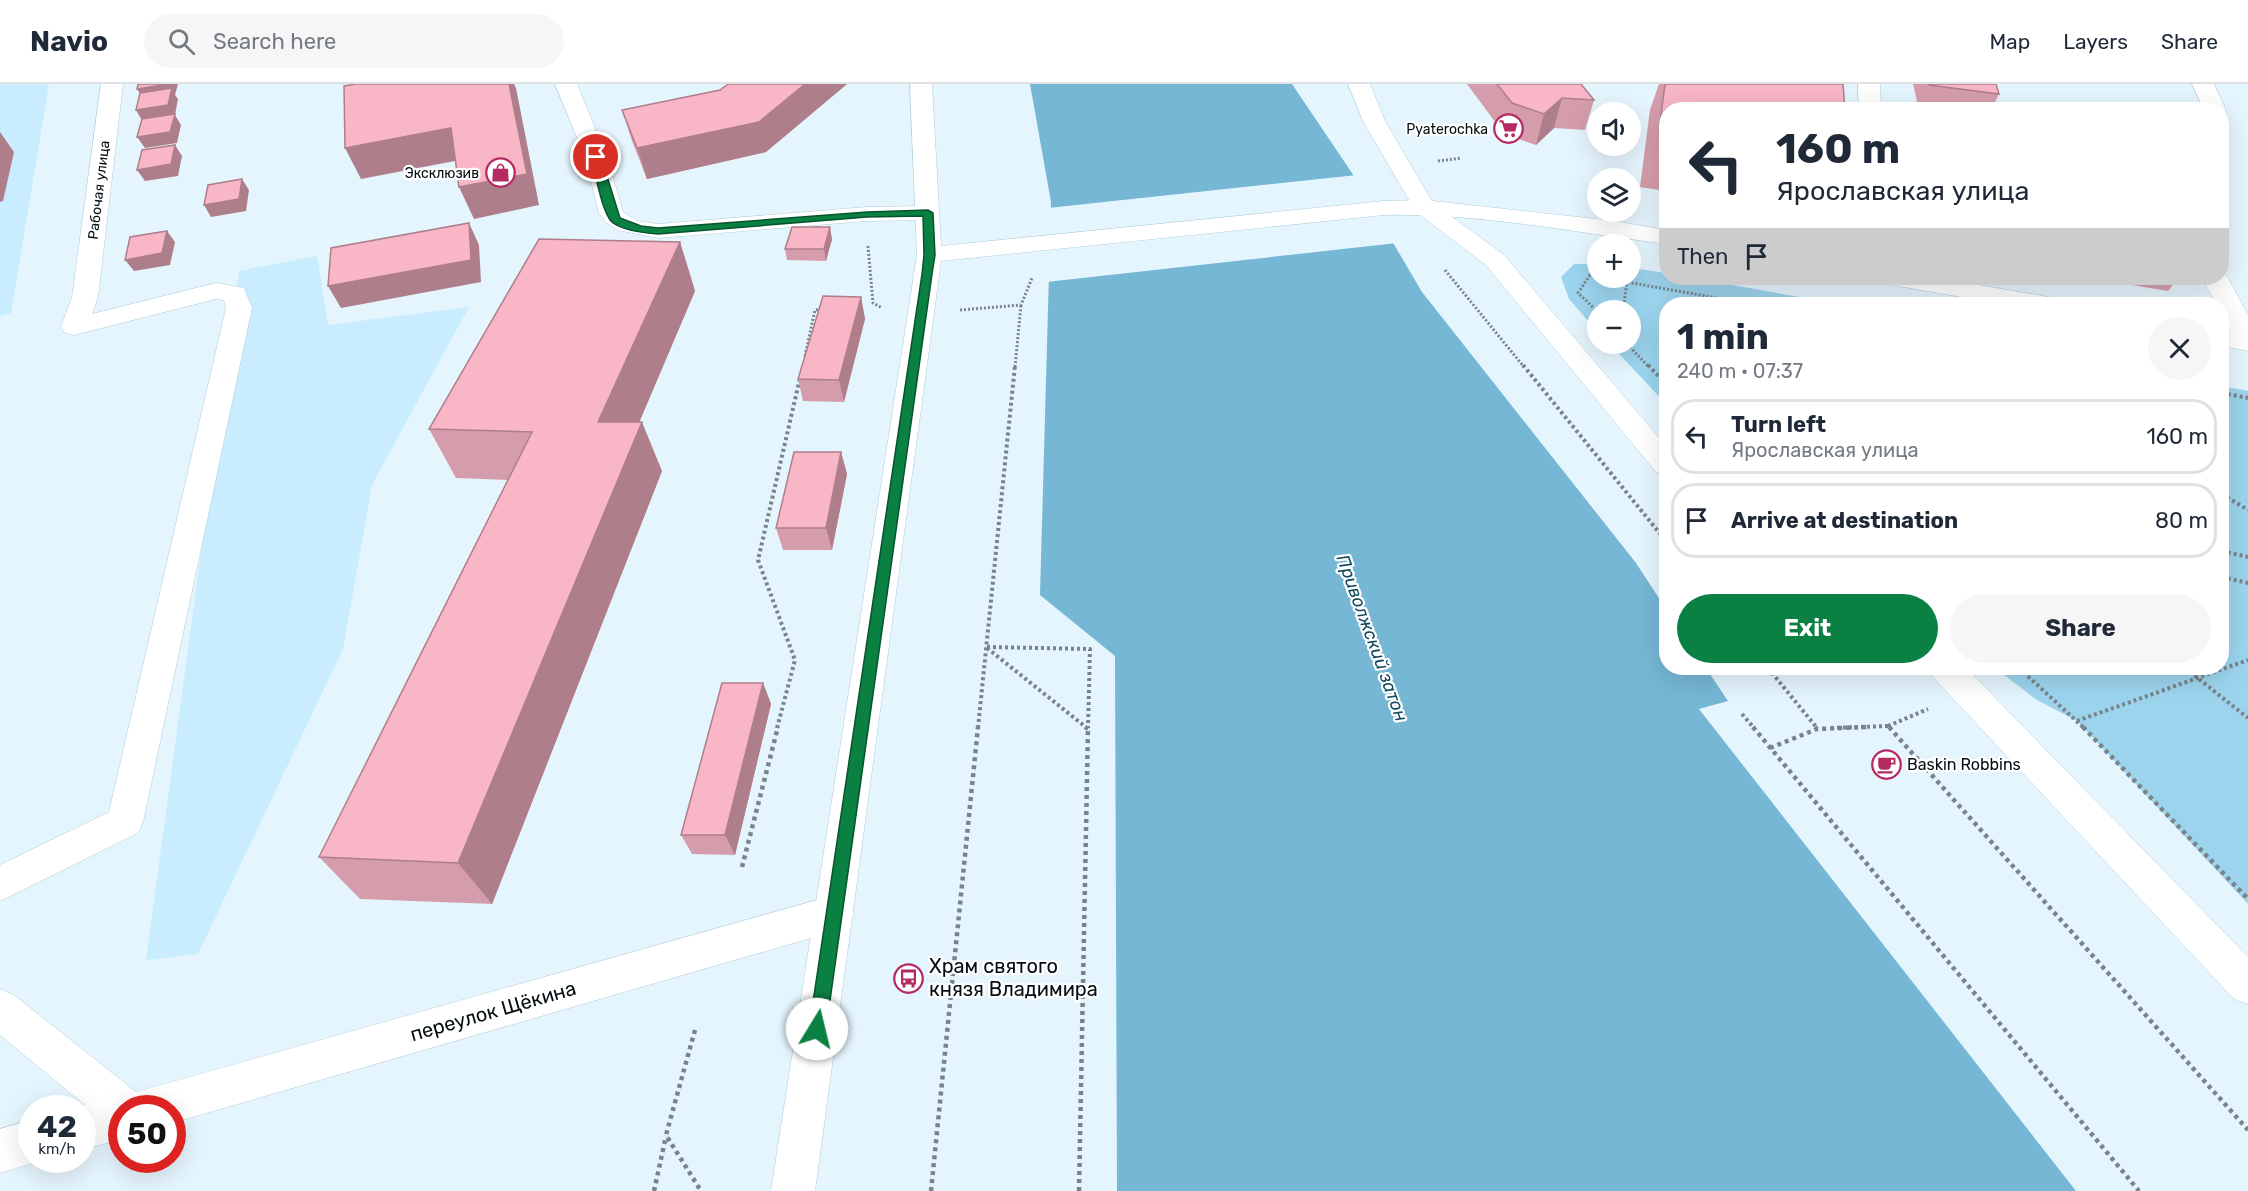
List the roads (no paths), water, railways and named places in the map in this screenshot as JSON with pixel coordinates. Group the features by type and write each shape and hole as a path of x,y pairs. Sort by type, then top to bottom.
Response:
{"street":[{"name":"Рабочая улица","path":"0,884 125,822 238,308 235,293 216,291 74,327 86,297 112,84"},
{"path":"567,84 596,157 611,213 616,220 626,225 658,231 867,214 928,213"},
{"path":"792,1191 835,913 929,255 921,84"},
{"path":"1359,84 1374,121 1424,207 1495,260 1659,457"},
{"path":"1869,84 1870,102"},
{"path":"2203,84 2211,102"},
{"path":"929,255 1384,208 1424,207 1614,228 1659,236"},
{"path":"1937,285 2004,297"},
{"path":"2229,305 2248,341"},
{"path":"2229,339 2248,341"},
{"path":"1952,675 2248,985"},
{"name":"переулок Щёкина","path":"186,1098 835,913"},
{"path":"0,1009 108,1097"},
{"path":"0,1151 18,1146"}],"water":[{"name":"Приволжский затон","path":"1030,84 1292,84 1352,173 1422,292 1636,563 1659,598 1659,675 1711,675 1728,701 1699,709 2076,1191 1117,1191 1115,656 1040,595 1051,202"}],"place":[{"name":"Pyaterochka","path":"1509,129"},
{"name":"Эксклюзив","path":"500,173"},
{"name":"Baskin Robbins","path":"1886,764"},
{"name":"Храм святого князя Владимира","path":"908,978"}]}
